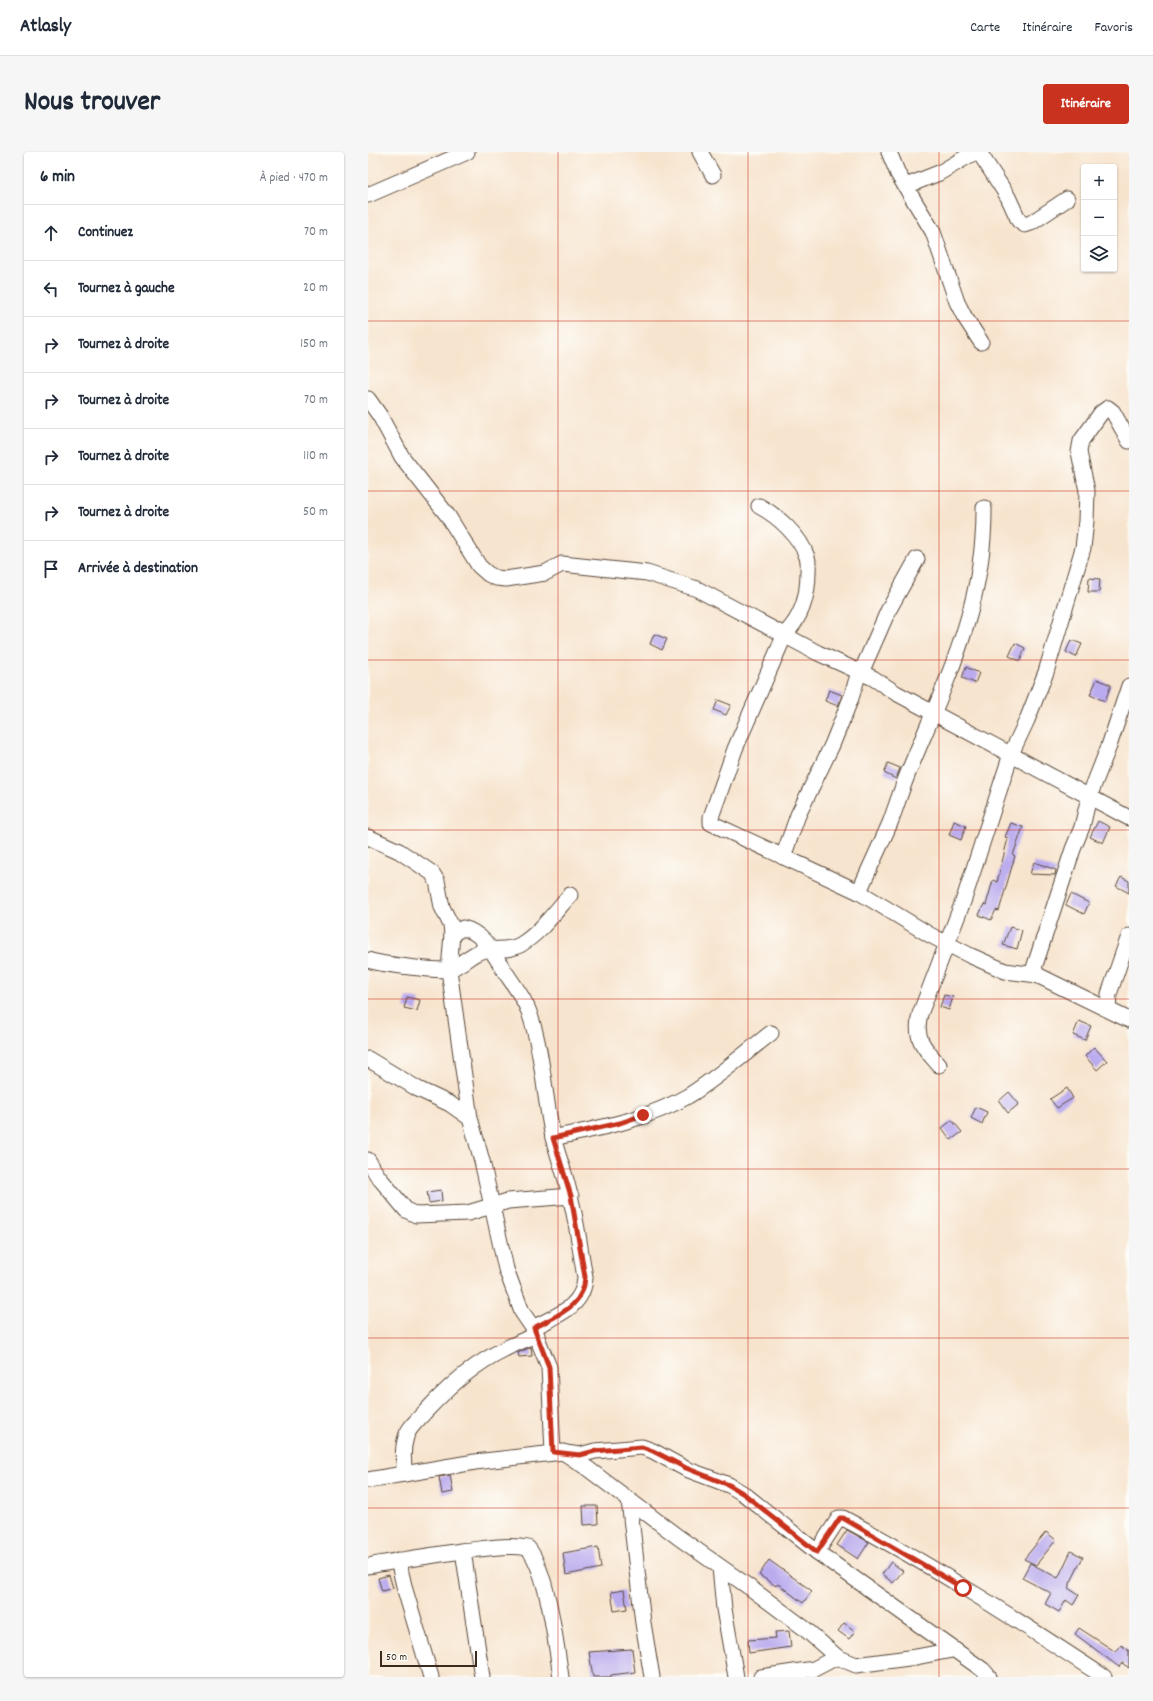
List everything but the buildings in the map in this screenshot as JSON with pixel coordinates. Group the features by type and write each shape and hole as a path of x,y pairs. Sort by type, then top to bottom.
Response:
{"street":[{"path":"368,195 467,152"},
{"path":"700,152 713,175"},
{"path":"889,152 898,174 933,232 957,302 964,316 981,342"},
{"path":"906,186 939,173 975,152"},
{"path":"979,152 1008,197 1019,221 1025,225 1031,223 1067,199"},
{"path":"368,398 380,416 402,457 448,516 479,566 488,574 496,578 506,579 545,573 562,564 647,573 697,589 754,620 873,678 896,693 1076,788 1089,798 1129,818"},
{"path":"939,1064 928,1053 919,1040 918,1028 920,1014 964,899 975,860 1011,754 1027,720 1046,672 1083,548 1087,491 1079,452 1081,441 1101,413 1108,408 1113,412 1129,441"},
{"path":"759,506 770,512 796,537 808,558 807,593 803,607 795,624 784,634 733,755 711,818 711,823 859,892 946,944 1005,971 1037,975 1129,1020"},
{"path":"859,892 890,821 905,780 962,642 977,589 984,536 984,508"},
{"path":"783,857 798,815 832,744 851,698 859,672 863,668 888,611 917,559"},
{"path":"1037,975 1034,968 1082,827 1089,798 1129,686"},
{"path":"368,837 399,851 432,873 437,881 442,907 451,925 452,934 449,970 470,1118 482,1161 501,1250 514,1291 522,1312 535,1332 549,1367 558,1452"},
{"path":"368,960 395,965 449,970 472,955 483,951 507,949 519,946 530,938 570,895"},
{"path":"406,1474 403,1463 406,1436 431,1406 460,1376 474,1366 535,1332 574,1305 584,1288 585,1277 571,1196 553,1138 541,1064 528,1011 492,950 472,930 463,928 452,934"},
{"path":"1108,1009 1109,994 1129,936"},
{"path":"553,1138 620,1123 667,1106 688,1096 771,1033"},
{"path":"368,1059 418,1089 450,1104 470,1118"},
{"path":"368,1160 377,1174 406,1210 416,1215 468,1213 508,1201 571,1196"},
{"path":"368,1480 475,1462 558,1452 580,1455 595,1451 642,1447 686,1468 729,1485 744,1494 817,1552 952,1650 983,1670 989,1677"},
{"path":"558,1452 587,1468 804,1628 837,1657 856,1665 916,1657 952,1650"},
{"path":"629,1500 643,1623 652,1677"},
{"path":"817,1552 840,1518 843,1518 876,1536 1024,1625 1104,1677"},
{"path":"368,1566 398,1560 464,1551 515,1546 528,1548 538,1563 553,1622 562,1677"},
{"path":"464,1551 482,1677"},
{"path":"398,1560 405,1590 431,1677"},
{"path":"720,1567 724,1609 736,1677"},
{"path":"761,1677 814,1669 837,1657"}],"route":[{"path":"643,1115 620,1123 553,1138 571,1196 585,1277 584,1288 581,1296 574,1305 534,1328 549,1367 552,1402 553,1452 580,1455 595,1451 642,1447 686,1468 729,1485 744,1494 817,1552 840,1518 843,1518 963,1588"}]}
